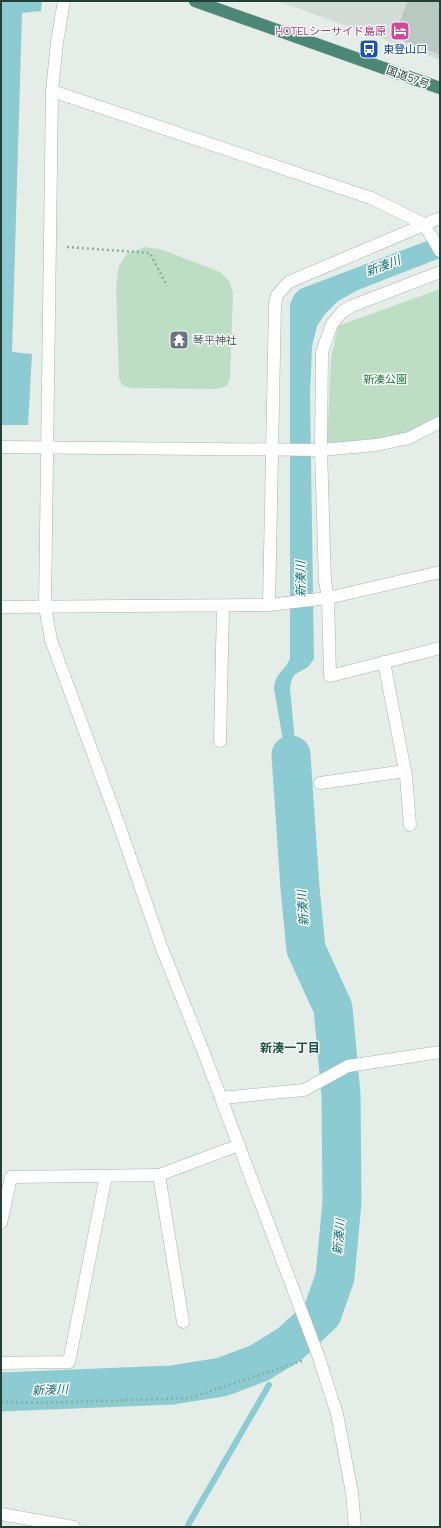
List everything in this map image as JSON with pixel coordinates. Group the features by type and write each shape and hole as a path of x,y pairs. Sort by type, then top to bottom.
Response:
{"highway":[{"name":"国道57号","path":"195,1 440,88"}],"street":[{"path":"64,1 57,42 52,91 45,607 51,640 117,819 161,946 221,1098 318,1355 337,1414 352,1493 355,1527"},
{"path":"52,91 371,198 426,227 440,251"},
{"path":"274,605 275,304 277,295 289,282 426,227 440,218"},
{"path":"440,272 352,306 342,312 332,324 322,352 318,450 330,676 440,648"},
{"path":"1,447 318,450 376,445 409,438 440,422"},
{"path":"1,607 274,605 325,599 440,572"},
{"path":"220,741 223,606"},
{"path":"384,662 405,771 410,824"},
{"path":"320,783 405,771"},
{"path":"221,1098 304,1090 348,1066 440,1052"},
{"path":"1,1223 11,1177 159,1175 238,1145"},
{"path":"159,1175 184,1322"},
{"path":"1,1363 69,1362 106,1176"},
{"path":"1,1514 74,1527"}],"path":[{"path":"50,246 150,253 167,286"},
{"path":"1,1402 42,1403 189,1398 318,1355"}],"shaded area":[{"name":"HOTELシーサイド島原","path":"278,1 440,1 440,60"}],"green space":[{"path":"145,247 163,250 220,272 229,281 233,292 230,377 227,386 217,389 130,388 122,385 119,378 116,287 119,266 127,254"},
{"name":"新湊公園","path":"440,289 440,416 408,432 377,439 327,443 331,357 338,326"}],"water":[{"path":"1,1 42,1 41,11 22,13 12,352 32,354 28,425 1,425"},
{"path":"440,236 440,258 358,290 338,301 325,314 317,326 312,346 310,395 314,659 308,667 294,675 290,689 294,730 295,809 274,689 276,679 290,659 290,304 294,295 300,289"}],"building":[{"path":"408,1 440,2 440,54 395,37"}],"waterway":[{"name":"新湊川","path":"1,1392 172,1385 222,1377 259,1363 290,1344 322,1314 335,1277 342,1202 341,1094 333,1008 306,949 300,888 291,755"},
{"name":"新湊川","path":"285,1354 290,1344"},
{"path":"188,1525 269,1385"}],"place":[{"name":"HOTELシーサイド島原","path":"400,31"},
{"name":"東登山口","path":"369,49"},
{"name":"琴平神社","path":"179,340"}],"district":[{"name":"新湊一丁目","path":"290,1048"}]}
